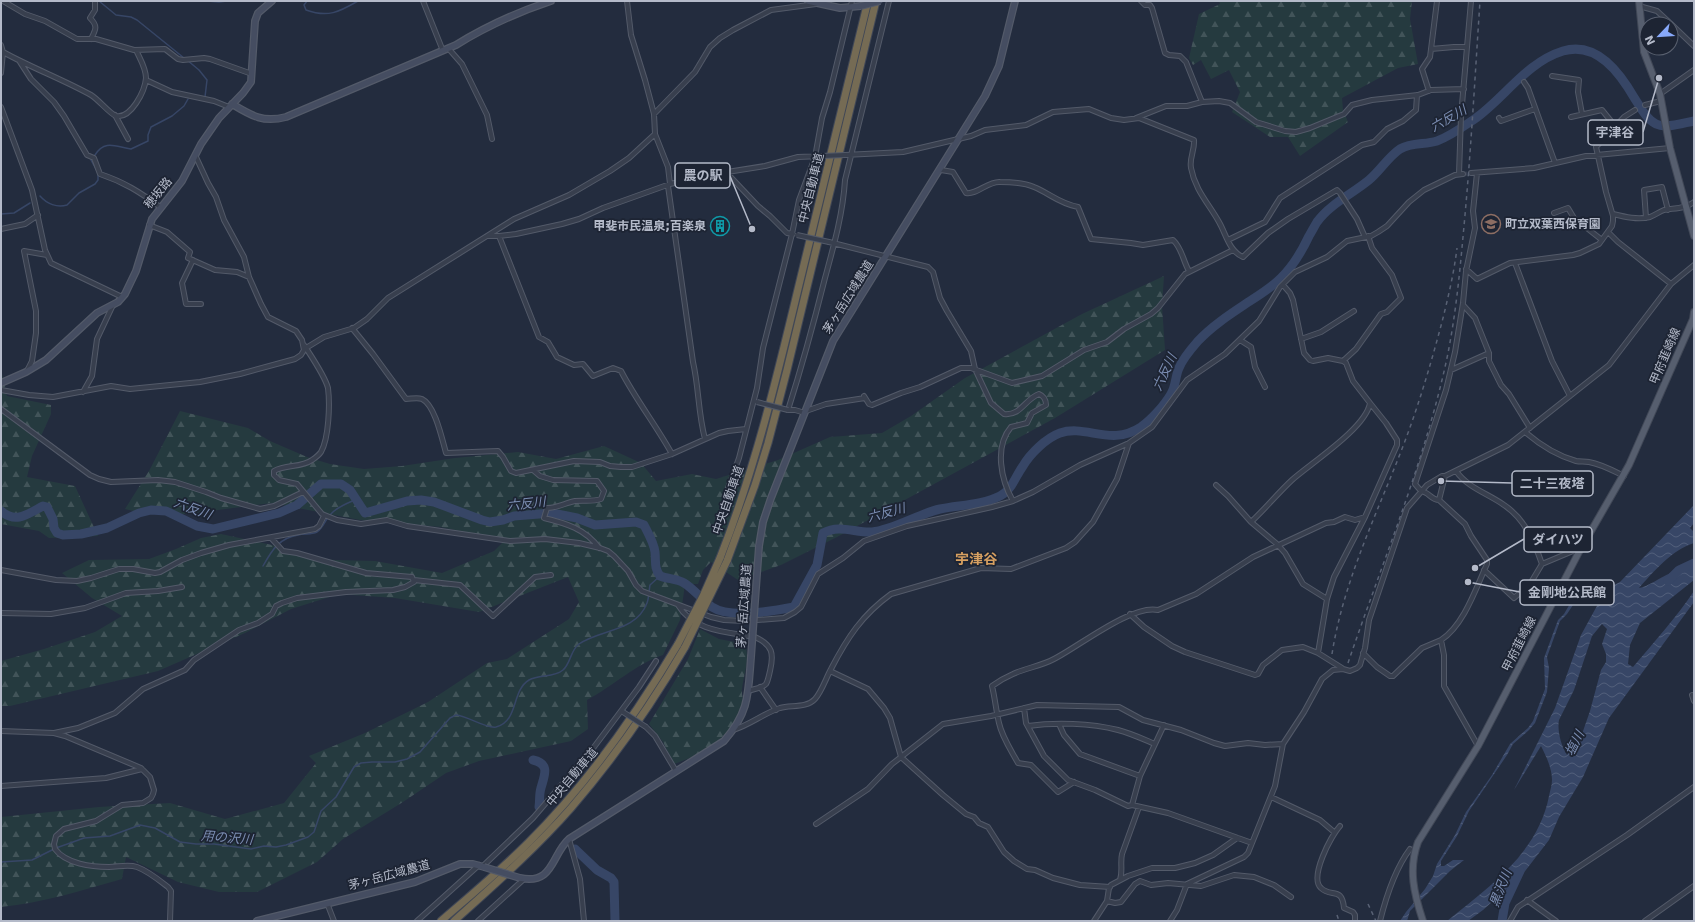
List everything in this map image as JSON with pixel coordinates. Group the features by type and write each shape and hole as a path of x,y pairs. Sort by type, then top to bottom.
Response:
{"highway":[{"name":"中央自動車道","path":"723,559 762,434 868,1"},
{"name":"中央自動車道","path":"454,921 534,846 575,803 638,722 681,645 704,594 723,559 756,485 768,443 876,1"},
{"name":"中央自動車道","path":"441,921 514,856 565,803 620,734 681,645"}],"main road":[{"path":"1639,4 1644,52 1662,101 1670,148 1694,236"},
{"name":"甲府韮崎線","path":"1423,921 1413,884 1412,851 1478,746 1579,552 1624,476 1641,441 1693,319 1694,312"}],"street":[{"path":"3,1 25,14 45,21 77,39 91,39 136,50 165,49 183,60 204,58 210,59 252,74"},
{"path":"91,39 97,27 90,18 95,10 95,1"},
{"name":"穂坂路","path":"1,382 26,372 55,353 97,313 113,305 122,298 136,271 149,225 160,207 182,181 196,157 201,144 219,118 247,88 252,74 255,21 258,13 272,1"},
{"path":"423,1 446,49 462,64 484,109 490,124 492,139"},
{"path":"146,80 172,92 231,106 261,119 286,117 446,49 476,32 537,5 551,1"},
{"path":"628,1 631,35 654,114 655,134 668,166 669,185 697,380 698,399 705,439"},
{"path":"808,1 833,7 851,8 880,1"},
{"path":"722,516 728,488 755,401 766,332 792,234 799,200 815,157 822,118 830,92 852,1"},
{"path":"788,410 804,359 832,243 844,203 845,180 853,154 890,1"},
{"name":"茅ヶ岳広域農道","path":"257,921 415,882 460,864 467,863 482,866 522,878 538,877 550,870 560,848 569,839 724,741 733,730 743,713 748,691 759,546 766,514 805,412 833,341 941,170 992,84 999,66 1015,1"},
{"path":"1141,1 1145,5 1150,5 1152,8 1165,53 1169,56 1180,56 1186,62 1202,102"},
{"path":"1429,91 1422,69 1430,56 1437,1"},
{"path":"196,157 216,197 224,220 244,257 249,277 268,316 296,331 328,388 327,428 324,444 320,454 311,461 299,466 279,468 274,471 274,475 279,480 297,484 308,499 326,517 361,524 387,520 407,526 510,541 545,539 579,543 608,551 628,571 636,585 646,592 678,605 724,620 744,621 784,618 801,607 818,574 843,558 864,541 907,526 1013,501 1033,492 1080,465 1129,443 1152,427 1187,380 1225,354 1262,318 1283,284 1295,272 1327,257 1347,241 1367,237 1387,226 1409,202 1424,190 1461,174 1461,135 1470,1"},
{"path":"654,114 695,72 710,47 728,32 771,10 818,4"},
{"path":"1639,4 1656,11 1662,16"},
{"path":"1679,32 1694,46"},
{"path":"1,45 3,52 1,73"},
{"path":"1431,49 1467,47"},
{"path":"115,115 124,114 132,108 137,102 146,80 144,67 136,50"},
{"path":"3,52 66,81 94,97 115,115 128,139"},
{"path":"20,61 31,79 54,102 64,116 87,155 94,158 100,174 119,180 140,192 160,207"},
{"path":"1660,94 1694,70"},
{"path":"1552,76 1579,80 1578,92 1582,114"},
{"path":"1524,82 1528,88 1555,163"},
{"path":"487,236 516,234 568,223 603,208 669,185 726,172 765,166 798,158 845,154 903,152 971,136 985,130 1026,125 1053,112 1089,110 1111,118 1124,120 1135,118 1166,106 1187,106 1202,102 1230,103 1256,122 1285,132 1296,132 1344,114 1352,105 1372,100 1417,95 1429,91 1464,89"},
{"path":"1228,240 1265,222 1280,198 1298,185 1330,167 1362,145 1374,142 1387,129 1403,121 1416,110 1417,95"},
{"path":"1644,105 1662,101"},
{"path":"1,107 32,190 47,254 51,263 56,267 122,298"},
{"path":"1499,118 1501,121 1535,109"},
{"path":"1571,117 1602,110 1615,126"},
{"path":"1466,269 1478,280 1510,263 1580,253 1594,248 1608,232 1613,221 1613,214 1596,147 1624,116 1635,110"},
{"path":"1135,118 1144,120 1194,140 1190,161 1193,174 1206,204 1219,222 1233,250 1243,257 1268,233 1288,219 1337,190 1340,193 1357,219 1372,248 1392,275 1401,298 1387,312 1381,314 1356,349 1343,361"},
{"path":"1,390 53,397 111,386 130,389 200,382 240,374 295,359 301,355 305,347 324,336 352,328 366,319 388,298 514,219 569,195 604,174 629,158 655,134"},
{"path":"1471,173 1534,168 1597,155 1670,148"},
{"path":"941,170 953,172 966,192 974,192 993,182 1019,184 1032,186 1062,203 1078,207 1091,239 1143,245 1173,240 1180,248 1189,271"},
{"path":"726,172 758,206 787,233 928,267 933,272 940,298 971,352 975,369 991,403 1004,414 1013,414 1018,412 1033,396 1039,394 1043,396 1046,400 1046,405 1032,413 1027,423 1011,427 1003,439 1001,452 1005,486 1013,501"},
{"path":"1363,654 1377,667 1390,676 1393,676 1422,648 1447,636 1462,617 1487,564 1487,560 1465,524 1439,500 1433,499 1425,492 1421,491 1415,484 1446,390 1451,370 1463,305 1466,269 1475,228 1474,211 1478,173"},
{"path":"1646,218 1644,190 1662,187 1668,210"},
{"path":"1613,214 1635,219 1646,218 1668,210 1686,207 1694,202"},
{"path":"1554,213 1568,208 1574,218 1602,240"},
{"path":"1,229 25,224 38,215"},
{"path":"149,225 167,232 190,252 188,258 215,270 237,272 249,277"},
{"path":"1608,232 1618,242 1671,284"},
{"path":"499,236 539,337 548,342 557,357 574,365 583,364 593,376 613,368 621,371 633,394 656,426 672,454"},
{"path":"755,401 788,410 805,412 826,404 865,397 869,404 872,405 900,393 920,387 961,368 975,369 1012,383 1042,376 1084,350 1106,342 1124,329 1151,314 1158,308 1185,274 1233,250"},
{"path":"26,372 32,361 36,333 35,302 24,251 47,254"},
{"path":"193,260 182,283 186,304 201,304"},
{"path":"1514,263 1552,361 1570,396"},
{"path":"1130,614 1144,627 1172,646 1185,652 1255,675 1258,674 1263,665 1282,650 1303,646 1318,653 1343,669 1350,671 1357,668 1363,654 1369,620 1404,516 1407,508 1421,491 1442,476 1456,471 1508,445 1615,359 1671,284 1694,265"},
{"path":"1283,284 1293,300 1304,353 1310,360 1313,361 1328,358 1346,363 1354,381 1397,440 1397,445 1365,517 1342,562 1326,599 1318,653"},
{"path":"82,392 92,376 97,340 113,305"},
{"path":"1463,305 1475,318 1489,353 1489,361 1501,385 1509,394 1530,428"},
{"path":"1301,339 1321,332 1354,311"},
{"path":"352,328 373,354 406,400 418,398 423,400 428,405 440,430 446,453 498,451 511,471 516,472 533,470 574,460 600,462 610,466 632,467 672,454 728,430 746,429"},
{"path":"1240,340 1251,347 1255,367 1265,387"},
{"path":"1451,370 1489,353"},
{"path":"1251,522 1293,479 1328,452 1352,430 1362,418 1370,403"},
{"path":"1,409 99,479 111,482 158,480 175,482 220,498 260,509 274,506 303,493"},
{"path":"1525,432 1552,450 1578,462 1587,462 1603,466 1624,476"},
{"path":"733,730 743,727 776,710 811,702 815,698 845,641 854,628 867,614 891,594 981,568 1011,569 1066,548 1075,542 1093,522 1116,479 1129,443"},
{"path":"533,470 540,476 553,480 597,480 604,491 601,499 594,501 571,502 554,508 547,508 544,518 567,524 580,530 591,538 600,548"},
{"path":"1456,471 1473,487 1503,504 1519,518 1534,543 1542,564"},
{"path":"1439,500 1445,476"},
{"path":"1216,485 1251,522 1277,544 1303,584 1326,599"},
{"path":"1074,782 1058,792 1031,765 1018,763 1006,742 999,723 992,686 1015,673 1040,665 1066,653 1130,614 1153,609 1158,610 1196,594 1253,557 1277,544 1326,523 1334,522 1345,516 1355,520 1365,517"},
{"path":"1,570 56,580 77,581 119,569 133,569 155,573 200,553 229,545 315,529 326,517"},
{"path":"271,538 283,551 297,553 366,573 403,576 414,580 460,585 493,616 535,577 551,575"},
{"path":"1484,570 1514,598 1530,584 1542,564 1573,551 1579,552"},
{"path":"1,731 54,733 78,728 114,713 143,689 184,670 194,660 239,630 258,623 272,614 276,606 282,603 298,598 346,592 393,590 413,584 414,580"},
{"path":"1,613 51,614 85,608 126,593 158,591 182,586"},
{"path":"678,605 686,615 702,626 756,637 764,642 772,652 773,658 767,683 748,691"},
{"path":"1441,640 1444,655 1444,686 1478,746"},
{"path":"417,921 482,866 533,818 594,747 622,711 656,661"},
{"path":"1170,921 1177,910 1187,884 1244,857 1248,853 1274,786 1283,744 1304,712 1322,679 1333,670 1343,669"},
{"path":"830,671 862,685 875,696 890,718 900,757 966,814 974,817 979,823 988,827 1004,852 1014,862 1028,869 1036,870 1053,878 1080,885 1110,887 1120,880 1152,868 1175,868 1195,863 1213,855 1237,838"},
{"path":"760,687 776,710"},
{"path":"1692,695 1694,701"},
{"path":"816,824 868,789 900,757 943,724 1042,704 1119,707 1142,720 1164,725 1225,746 1248,743 1265,745 1283,744"},
{"path":"1024,708 1028,726 1044,756 1068,780 1095,790 1128,806 1132,805 1168,813 1252,843"},
{"path":"622,711 646,727 655,736 676,772"},
{"path":"1028,726 1059,724 1105,727 1120,730 1155,744"},
{"path":"1059,724 1064,735 1080,754 1140,776"},
{"path":"1132,805 1140,776 1164,725"},
{"path":"54,733 77,740 143,769 150,778 154,790 154,794 147,801 139,805 122,805 96,821 64,829 56,836 54,844 58,853 68,860 87,864 110,867 132,866 142,869 168,886 171,890 170,921"},
{"path":"1,786 106,778 143,769"},
{"path":"1510,921 1518,907 1527,900 1627,835 1694,787"},
{"path":"1270,797 1320,820 1334,832"},
{"path":"1120,880 1122,870 1122,854 1139,807"},
{"path":"1340,826 1334,832 1319,867 1319,884 1323,890 1340,895 1344,908 1353,912 1355,915 1355,921"},
{"path":"569,839 580,879 584,921"},
{"path":"1380,921 1384,904 1403,858 1412,851"},
{"path":"1107,901 1115,903 1121,902 1135,884 1140,881 1150,885 1168,883 1201,886 1234,875 1254,876 1274,885 1290,897"},
{"path":"478,921 522,878"},
{"path":"1645,921 1694,886"},
{"path":"1094,921 1107,901 1110,887"},
{"path":"1527,900 1556,921"},
{"path":"327,903 334,921"}],"green space":[{"path":"1219,1 1412,1 1410,19 1418,64 1398,68 1342,98 1343,110 1348,122 1300,156 1288,137 1270,137 1232,112 1240,92 1229,70 1211,79 1201,60 1193,65 1189,58 1199,14 1220,4"},
{"path":"1164,276 1162,306 1165,350 1055,418 837,537 781,565 738,580 711,562 703,570 698,584 685,584 680,620 663,655 643,664 587,700 588,729 571,741 479,761 446,773 403,802 343,839 317,862 257,892 219,892 178,882 126,857 122,879 47,899 1,907 1,817 99,807 170,803 225,819 284,803 316,763 309,756 365,733 428,702 487,663 507,659 569,619 579,602 568,577 479,612 395,598 339,594 291,609 245,633 158,671 10,706 1,706 1,661 44,649 95,632 122,616 92,598 62,573 89,560 149,559 201,538 221,534 272,545 308,558 375,561 442,573 494,551 504,541 441,527 360,520 272,503 187,514 146,514 125,509 149,471 180,411 248,428 270,441 307,457 330,464 364,469 518,452 556,459 604,446 641,463 656,481 692,474 716,479 778,460 830,437 882,433 911,416 965,378 1082,314"},
{"path":"1,369 7,396 51,405 51,414 32,456 27,477 75,486 98,536 49,538 39,531 1,524"},
{"path":"700,629 719,639 745,644 747,661 742,691 743,705 735,722 713,745 694,756 674,764 663,742 649,724 688,659"}],"water":[{"path":"1694,505 1694,523 1690,528 1694,532 1694,543 1686,546 1671,556 1657,568 1639,588 1671,573 1686,570 1694,564 1694,580 1640,623 1630,645 1628,664 1633,667 1694,591 1694,602 1609,718 1583,777 1559,817 1549,840 1522,875 1483,910 1468,921 1447,921 1480,895 1510,867 1534,835 1543,816 1552,782 1550,767 1541,746 1514,790 1555,708 1581,635 1604,593 1596,598 1575,602 1560,621 1547,657 1549,668 1547,692 1535,723 1513,744 1469,811 1457,836 1441,861 1441,866 1444,866 1453,860 1464,860 1450,871 1410,911 1407,921 1400,921 1425,889 1466,812 1492,775 1510,744 1528,728 1533,721 1545,689 1544,658 1558,620 1564,614 1571,602 1578,598 1591,596 1620,582","holes":["1602,624 1607,629 1602,644 1606,654 1606,662 1601,670 1582,734 1567,755 1560,738 1559,720 1574,690 1592,636"]}],"waterway":[{"path":"99,1 116,15 131,17 137,20 184,58"},
{"path":"207,1 227,1"},
{"path":"307,1 304,5 306,10 321,14 339,11 358,1"},
{"name":"六反川","path":"1,511 6,515 17,517 27,515 43,506 47,507 53,519 54,528 57,533 63,535 81,534 107,528 139,513 151,510 166,511 197,526 213,529 279,513 297,505 321,484 341,484 350,490 365,513 407,501 421,500 434,502 490,522 503,520 514,516 552,513 577,518 595,525 636,522 644,525 651,538 656,568 660,576 684,583 712,607 720,611 730,613 764,612 794,607 817,565 823,533 835,529 866,532 880,531 932,511 993,499 1008,490 1030,456 1044,442 1055,435 1070,431 1119,435 1130,433 1141,427 1149,421 1168,399 1173,391 1181,364 1195,344 1216,324 1281,278 1297,258 1317,222 1328,210 1369,180 1400,149 1409,145 1437,141 1457,131 1487,110 1527,71 1550,56 1563,51 1575,49 1597,55 1615,70 1644,113 1652,122 1665,126 1694,121"},
{"path":"187,60 199,70 207,80 205,97"},
{"path":"95,155 103,147 111,145 131,149 148,141 148,135 151,127 172,116 184,106 188,99"},
{"path":"91,160 97,171"},
{"path":"40,196 52,205 67,205 79,193 95,184 98,180 98,174"},
{"path":"1,214 14,213 30,203"},
{"path":"263,566 273,550 281,542 300,534 317,532 335,510 357,499"},
{"name":"塩川","path":"1668,581 1679,570 1694,563"},
{"name":"用の沢川","path":"1,862 32,860 56,848 84,838 110,836 140,825 155,828 180,842 214,844 251,849 264,846 276,847 286,845 308,837 314,832 321,811 336,797 354,767 361,763 395,762 407,759 420,752 450,718 456,715 492,727 503,724 512,712 519,691 529,680 555,674 563,670 579,644 635,620 647,603 650,585 660,576"},
{"path":"533,760 542,764 545,771 540,793 539,807"},
{"path":"575,849 597,870 611,878 614,882 615,921"},
{"name":"黒沢川","path":"1502,921 1505,903 1520,871"}],"tunnel":[{"path":"1463,174 1471,173"}],"railway":[{"path":"1348,663 1415,473 1438,397 1447,358 1459,276 1471,142 1480,1"},
{"path":"1332,654 1337,628 1351,577 1406,438 1423,389 1453,276 1457,248"},
{"path":"1368,904 1376,921"},
{"path":"1337,915 1339,921"}],"place":[{"name":"宇津谷","path":"1659,78"},
{"name":"町立双葉西保育園","path":"1491,224"},
{"name":"甲斐市民温泉;百楽泉","path":"720,226"},
{"name":"農の駅","path":"752,229"},
{"name":"二十三夜塔","path":"1441,481"},
{"name":"ダイハツ","path":"1475,568"},
{"name":"金剛地公民館","path":"1468,582"}],"district":[{"name":"宇津谷","path":"976,559"}]}
